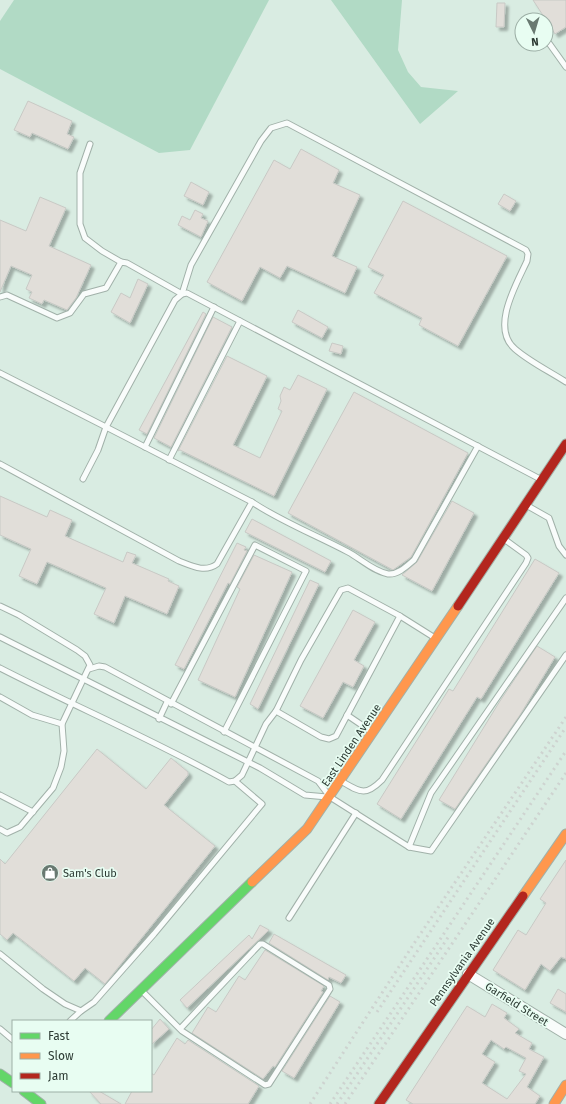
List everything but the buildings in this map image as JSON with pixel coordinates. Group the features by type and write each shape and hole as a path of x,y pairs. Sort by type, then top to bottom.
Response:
{"street":[{"name":"East Linden Avenue","path":"110,1020 307,829 330,797 372,732 399,695 566,444"},
{"name":"Pennsylvania Avenue","path":"380,1104 468,974 566,834"},
{"name":"Garfield Street","path":"468,974 566,1034"},
{"path":"0,1074 12,1083"},
{"path":"554,1104 566,1085"},
{"path":"23,1104 31,1093 42,1104"}],"lane":[{"path":"554,50 566,67"},
{"path":"83,479 98,450 106,427 175,300 182,294 191,265 261,141 272,128 287,123 526,250 528,254 527,261 506,310 504,327 507,339 513,348 566,382"},
{"path":"90,144 80,173 80,224 85,238 102,251 121,262 127,263 182,294 192,295 542,480"},
{"path":"0,297 7,295 53,318 64,317 70,313 84,294 106,288 121,262"},
{"path":"145,447 214,307"},
{"path":"169,460 240,320"},
{"path":"0,373 252,502 269,514 348,552 378,571 390,574 402,571 414,560 478,446"},
{"path":"0,464 179,561 199,568 212,568 217,564 252,502"},
{"path":"525,505 549,518 559,546 566,555"},
{"path":"340,781 356,790 363,792 372,790 382,780 526,563 528,558 526,555 503,538"},
{"path":"159,718 169,703 255,545 306,571 224,732"},
{"path":"0,668 70,703 133,731 229,782 235,781 242,775 266,724 276,711 302,660 341,590 348,588 400,616 436,638"},
{"path":"409,847 431,793 566,598"},
{"path":"0,606 19,615 77,650 89,661 89,669 70,703 62,724 64,751 61,767 53,788 20,827 7,833 0,829"},
{"path":"276,711 321,737 329,739 336,736 400,616"},
{"path":"0,637 247,762 305,795 330,797"},
{"path":"89,669 99,666 105,667 169,703 318,781 330,797 409,847 431,851 566,655"},
{"path":"0,697 32,715 62,724"},
{"path":"347,715 372,732"},
{"path":"71,1020 94,1002 154,934 262,804 235,781"},
{"path":"0,795 33,812"},
{"path":"289,918 356,813"},
{"path":"141,990 180,1029 265,1085 269,1084 330,989 329,985 263,944 260,944 180,1029"},
{"path":"0,954 65,1004 81,1011"},
{"path":"0,1029 12,1039"}],"green space":[{"path":"14,0 269,0 190,150 159,153 0,69 0,21"},
{"path":"331,0 402,0 398,50 408,72 421,87 458,91 420,124"}],"railway":[{"path":"310,1104 415,942 566,717"},
{"path":"377,1012 566,727"},
{"path":"330,1104 566,751"},
{"path":"345,1104 566,773"},
{"path":"337,1104 449,936"}],"traffic: fast":[{"path":"110,1020 252,882"},
{"path":"0,1074 12,1082"},
{"path":"25,1092 41,1104"}],"traffic: slow":[{"path":"252,882 307,829 458,606"},
{"path":"523,896 566,834"},
{"path":"554,1104 566,1085"}],"traffic: jam":[{"path":"458,606 566,444"},
{"path":"379,1104 523,896"}],"place":[{"name":"Sam's Club","path":"50,873"}]}
